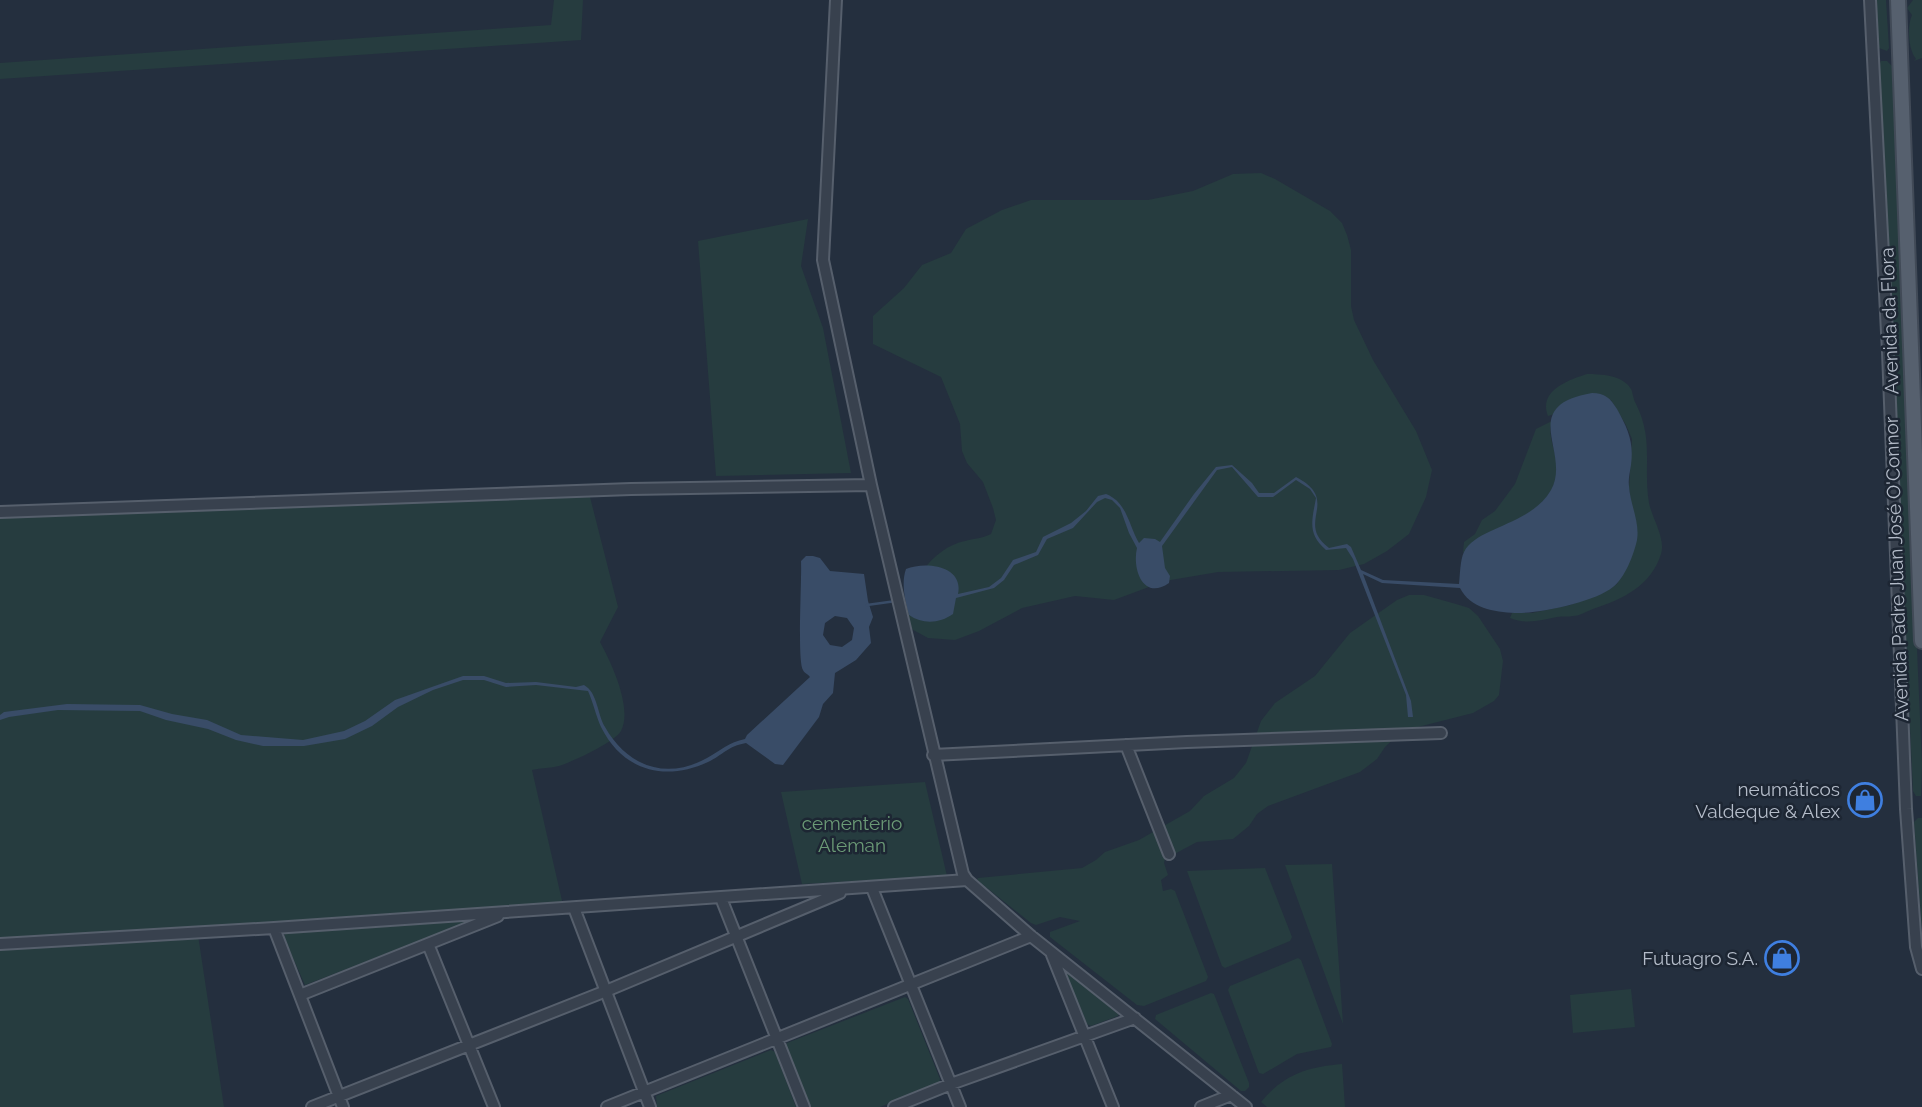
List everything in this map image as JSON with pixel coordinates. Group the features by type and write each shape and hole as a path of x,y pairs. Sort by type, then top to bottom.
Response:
{"main road":[{"name":"Avenida da Flora","path":"1898,0 1922,641"}],"street":[{"path":"836,0 823,260 933,755 963,874 1031,936 1246,1107"},
{"name":"Avenida Padre Juan José O'Connor","path":"1870,0 1888,352 1906,809 1916,947 1922,969"},
{"path":"0,512 631,489 872,485"},
{"path":"933,755 1441,733"},
{"path":"1126,745 1169,854"},
{"path":"0,944 274,928 967,880"},
{"path":"873,888 960,1107"},
{"path":"312,1107 341,1102 469,1045 849,889"},
{"path":"721,898 804,1107"},
{"path":"575,908 650,1107"},
{"path":"300,995 508,912"},
{"path":"274,928 341,1102"},
{"path":"607,1107 1031,936"},
{"path":"428,944 494,1107"},
{"path":"1051,952 1113,1107"},
{"path":"894,1107 1135,1018"},
{"path":"1201,1107 1231,1095"}],"green space":[{"path":"554,0 583,0 581,40 0,79 0,63 551,25"},
{"path":"1876,0 1886,0 1887,51 1879,48"},
{"path":"1913,0 1922,0 1922,58 1914,61 1916,59 1909,37 1912,15 1907,8"},
{"path":"1881,61 1887,61 1892,66 1922,765 1921,796 1916,796 1913,791 1879,66"},
{"path":"1261,173 1330,211 1342,223 1347,235 1351,250 1351,306 1354,320 1373,360 1416,431 1432,470 1426,497 1409,534 1364,564 1339,570 1218,572 1165,581 1114,600 1075,596 1022,608 979,631 955,640 928,638 906,626 909,599 921,573 930,562 952,545 991,534 996,520 983,482 967,463 962,451 960,424 941,377 873,344 873,316 904,288 922,265 951,253 966,229 1002,210 1031,200 1148,200 1193,191 1233,174"},
{"path":"808,219 801,266 823,328 851,473 716,476 698,241"},
{"path":"1587,374 1617,378 1632,391 1645,429 1647,489 1660,535 1661,554 1643,583 1615,601 1576,616 1534,621 1516,620 1510,618 1512,613 1532,613 1570,605 1606,591 1617,584 1634,547 1629,488 1632,439 1611,400 1558,407 1555,414 1548,416 1546,407 1551,393 1564,383"},
{"path":"1552,421 1551,435 1557,474 1552,490 1531,512 1488,535 1463,553 1464,542 1475,534 1482,520 1495,511 1515,484 1536,429"},
{"path":"590,497 618,607 600,642 623,698 624,721 621,731 611,741 593,751 559,766 532,770 563,905 0,941 0,516"},
{"path":"1409,595 1424,595 1456,604 1469,608 1478,616 1500,649 1503,661 1499,695 1473,713 1402,731 1377,759 1360,772 1268,806 1233,839 1197,842 1165,859 1168,875 1161,880 1163,891 1175,891 1208,977 1206,981 1144,1006 1137,1005 1050,937 1050,932 1080,921 1060,917 1036,925 977,880 1082,868 1105,852 1139,840 1190,811 1204,796 1234,778 1246,763 1261,721 1275,703 1315,676 1350,633 1397,600"},
{"name":"cementerio Aleman","path":"925,782 947,876 802,884 781,792"},
{"path":"1922,818 1922,933 1914,822"},
{"path":"1332,864 1343,1024 1285,865"},
{"path":"1265,868 1292,937 1290,941 1225,968 1187,871"},
{"path":"469,922 305,985 284,938 285,933"},
{"path":"198,935 224,1107 0,1107 0,942"},
{"path":"1298,958 1301,960 1331,1047 1297,1054 1263,1074 1259,1073 1228,990 1230,986"},
{"path":"1064,969 1118,1016 1091,1026 1087,1024"},
{"path":"1631,989 1635,1027 1573,1033 1570,995"},
{"path":"1214,994 1249,1083 1245,1091 1241,1091 1155,1019 1156,1015"},
{"path":"905,997 940,1079 939,1083 880,1107 810,1107 786,1048 787,1043"},
{"path":"771,1050 775,1052 796,1107 657,1107 656,1096"},
{"path":"1342,1064 1345,1107 1267,1107 1261,1102 1288,1078 1318,1067"}],"water":[{"path":"1592,393 1604,395 1612,402 1631,442 1629,483 1638,533 1634,552 1625,572 1613,587 1593,598 1525,613 1491,610 1470,600 1460,588 1382,583 1363,574 1411,701 1413,717 1408,717 1406,695 1353,559 1346,548 1326,550 1313,532 1316,498 1310,489 1296,480 1273,497 1258,497 1232,467 1217,470 1162,546 1165,568 1170,576 1169,583 1160,588 1152,588 1141,580 1136,565 1137,548 1120,508 1112,500 1105,498 1097,502 1073,528 1047,539 1038,555 1014,565 1004,580 994,588 956,598 953,614 948,617 931,622 909,615 904,586 906,569 923,566 942,568 955,577 958,594 989,587 1001,578 1013,560 1036,552 1043,537 1071,523 1086,511 1098,496 1106,494 1119,503 1139,543 1144,538 1160,542 1216,467 1232,465 1259,493 1274,493 1296,477 1309,486 1316,495 1317,503 1315,520 1319,538 1329,548 1347,544 1351,547 1361,570 1383,580 1459,584 1463,555 1471,543 1531,511 1551,490 1556,476 1556,461 1551,420 1556,408 1569,399"},
{"path":"806,556 820,558 830,571 864,574 873,617 869,627 871,643 856,660 835,673 833,693 823,704 819,717 783,765 775,764 746,743 692,768 661,771 647,768 633,763 610,742 601,727 588,691 536,685 506,687 484,680 463,680 433,690 398,707 372,726 345,739 304,746 263,746 140,711 58,710 0,720 0,715 4,712 67,704 140,705 207,720 241,735 303,740 344,731 365,721 395,700 463,676 484,676 506,683 536,682 576,687 584,685 595,698 602,722 624,752 649,766 663,769 692,765 729,744 745,739 810,677 803,670 800,652 801,561","holes":["835,616 847,618 854,628 852,640 842,647 830,645 823,635 825,623"]}],"waterway":[{"path":"867,605 896,601"}],"place":[{"name":"neumáticos Valdeque & Alex","path":"1865,800"},
{"name":"Futuagro S.A.","path":"1782,958"}]}
